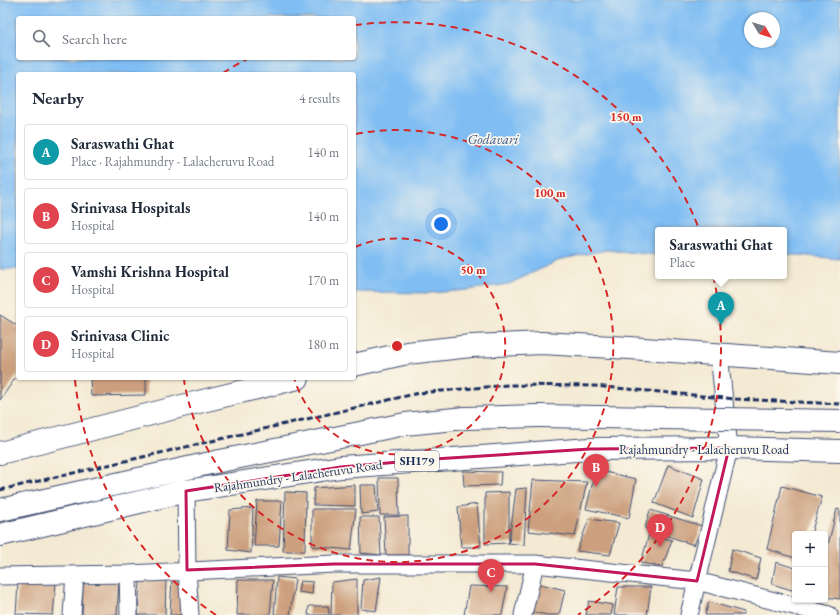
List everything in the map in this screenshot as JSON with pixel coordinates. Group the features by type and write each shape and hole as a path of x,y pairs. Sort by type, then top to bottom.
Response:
{"main road":[{"path":"356,365 407,353 471,346 542,343 840,363"},
{"path":"0,453 290,380"},
{"path":"0,510 215,462 405,424 465,418 538,416 840,421"},
{"name":"Rajahmundry - Lalacheruvu Road","path":"0,535 186,491 342,467 590,448 729,448 840,451"}],"street":[{"path":"688,615 729,448 719,354"},
{"path":"186,491 187,570 190,615"},
{"path":"0,576 128,574 334,564 535,564 697,581 829,615"},
{"path":"523,615 535,564"},
{"path":"128,574 129,615"},
{"path":"72,615 75,575"}],"highlighted area":[{"path":"729,448 697,581 535,564 334,564 187,570 186,491 341,467 434,459 590,449"}],"water":[{"name":"Godavari","path":"0,0 840,0 840,259 787,255 787,227 655,227 655,255 606,250 562,259 509,284 468,290 430,293 356,292 356,72 16,72 16,269 0,269"}],"building":[{"path":"0,315 16,325 16,377 0,400"},
{"path":"90,380 146,380 146,395 91,396"},
{"path":"668,465 704,479 693,518 654,503"},
{"path":"596,470 636,479 629,518 586,509"},
{"path":"463,471 501,472 500,485 464,486"},
{"path":"379,478 398,478 399,515 380,515"},
{"path":"533,480 587,482 575,536 528,531"},
{"path":"355,485 355,506 313,505 314,488"},
{"path":"360,485 376,485 378,512 361,514"},
{"path":"782,486 822,497 812,531 792,531 792,557 767,549"},
{"path":"527,488 524,545 509,543 516,489"},
{"path":"285,492 306,493 305,551 283,551"},
{"path":"509,492 509,543 485,544 485,493"},
{"path":"257,501 282,501 279,546 254,546"},
{"path":"477,504 481,547 461,547 458,507"},
{"path":"253,508 251,553 228,550 230,510"},
{"path":"312,509 356,509 351,550 312,546"},
{"path":"837,509 840,510 840,599 828,597 828,545"},
{"path":"650,510 702,526 694,545 645,528"},
{"path":"408,516 408,555 386,555 384,517"},
{"path":"360,517 379,517 381,555 361,553"},
{"path":"589,519 619,523 610,555 577,551"},
{"path":"649,534 672,540 662,567 641,563"},
{"path":"732,549 761,558 756,580 728,571"},
{"path":"776,562 792,567 792,590 772,584"},
{"path":"277,577 295,579 290,615 274,615"},
{"path":"381,577 376,611 361,609 363,580"},
{"path":"357,579 357,615 331,615 332,582"},
{"path":"140,580 166,581 165,615 138,615"},
{"path":"172,580 186,582 184,615 170,615"},
{"path":"238,580 273,580 270,615 237,615"},
{"path":"119,581 117,615 82,615 83,584"},
{"path":"300,581 313,582 312,594 298,592"},
{"path":"532,582 565,590 559,615 547,615 528,611"},
{"path":"18,583 56,583 53,615 16,614"},
{"path":"469,586 507,587 502,615 464,615"},
{"path":"618,587 651,587 647,615 614,615"},
{"path":"589,601 613,605 611,615 586,615"},
{"path":"709,602 744,612 743,615 705,615"},
{"path":"309,606 328,606 329,615 308,615"}],"railway":[{"path":"0,490 419,393 508,385 594,386 736,399 840,404"}],"place":[{"name":"Saraswathi Ghat","path":"721,325"},
{"name":"Srinivasa Hospitals","path":"596,487"},
{"name":"Srinivasa Clinic","path":"660,547"},
{"name":"Vamshi Krishna Hospital","path":"491,592"}]}
